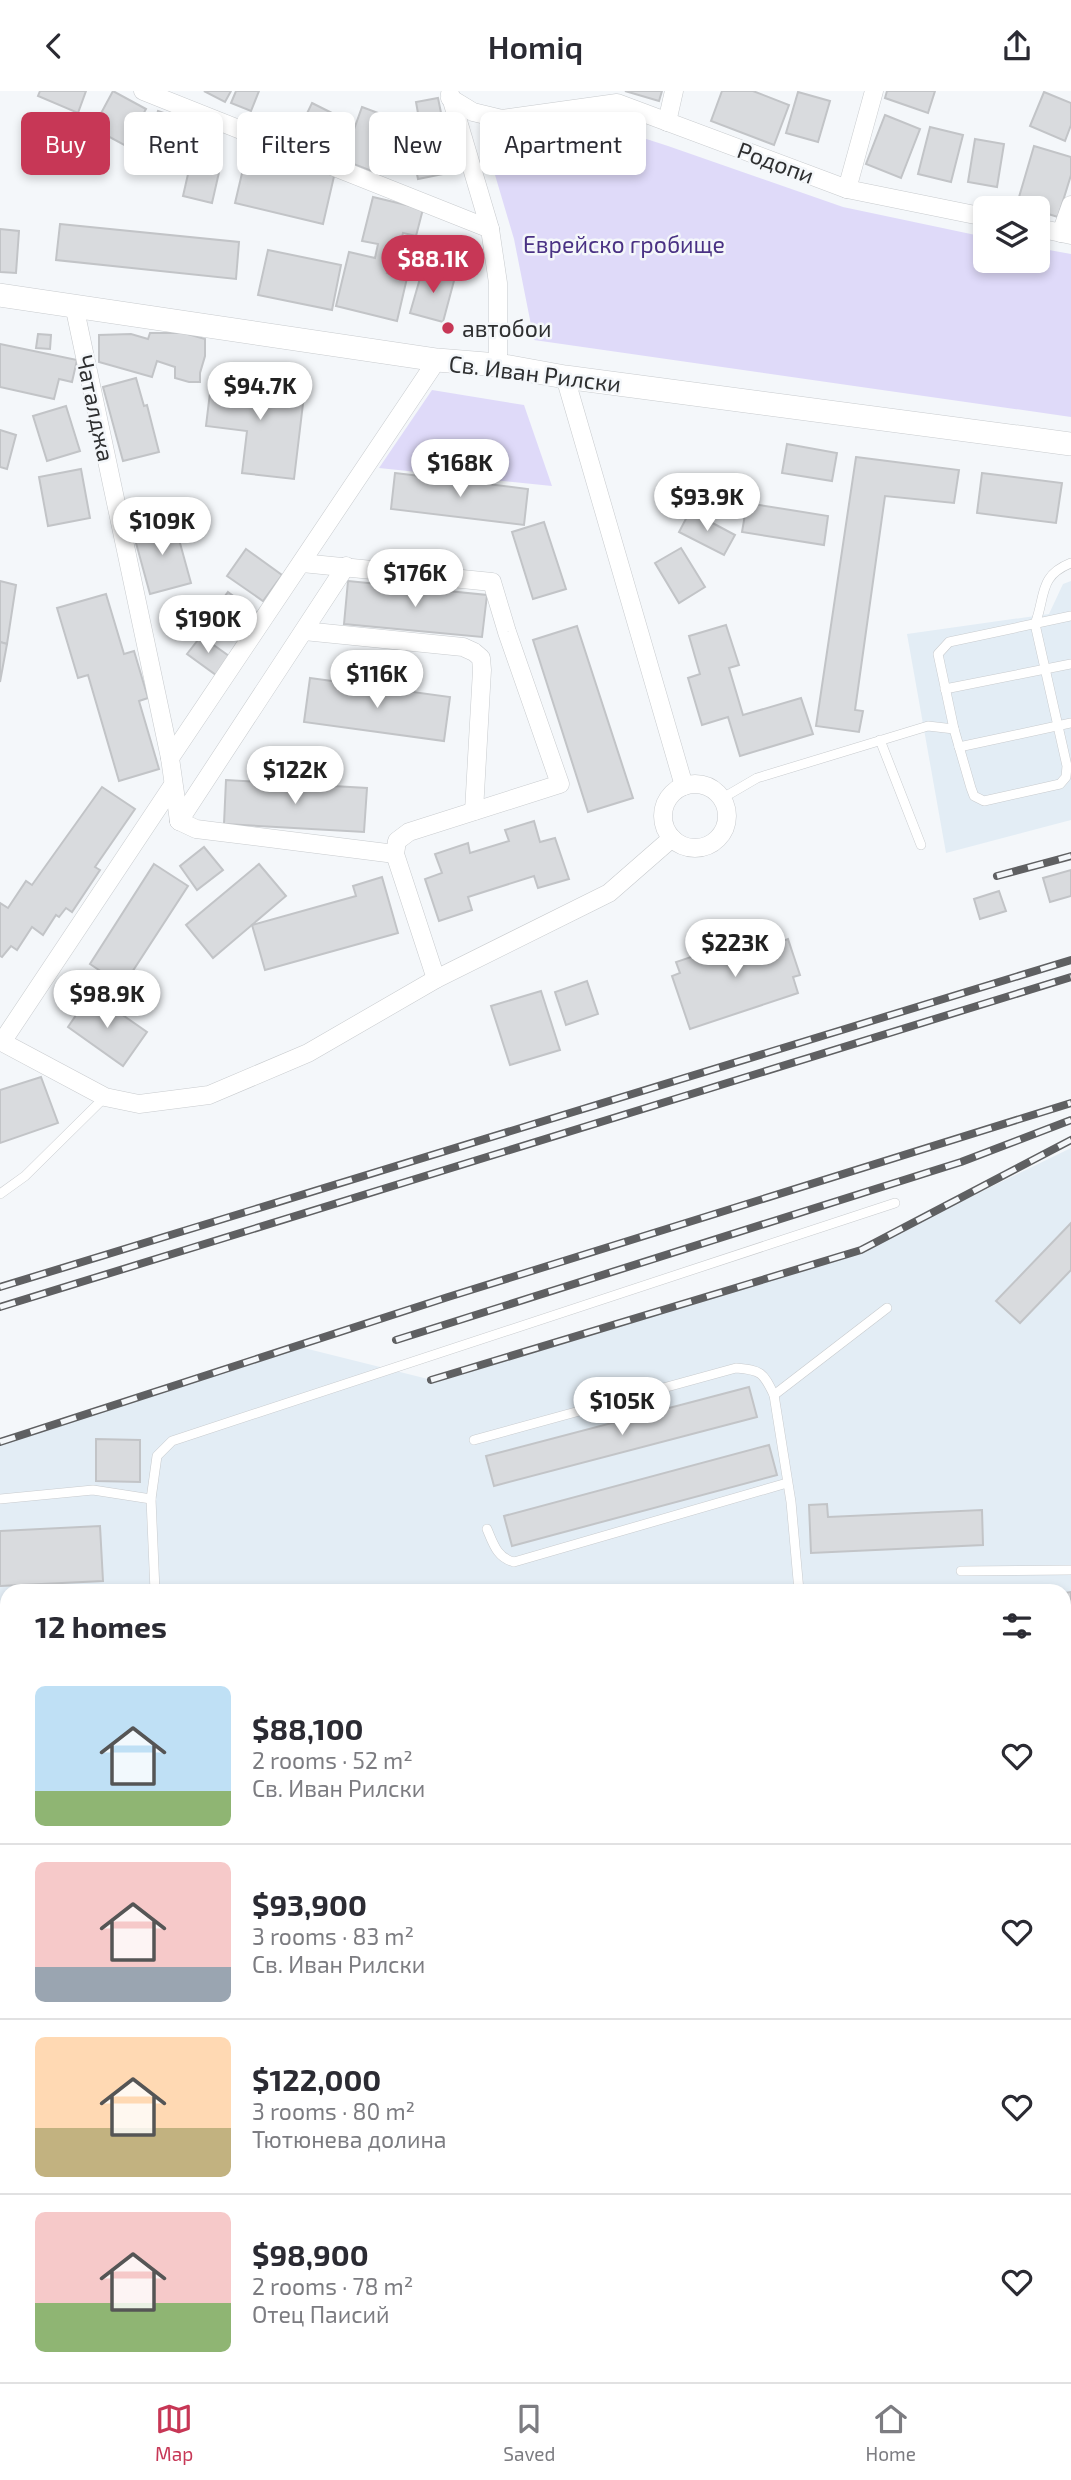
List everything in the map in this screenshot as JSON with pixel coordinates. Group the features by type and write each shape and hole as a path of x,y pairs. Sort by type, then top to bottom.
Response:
{"street":[{"path":"143,91 491,229"},
{"path":"667,122 674,91"},
{"path":"847,189 874,91"},
{"path":"450,95 491,229 498,283 498,365"},
{"name":"Родопи","path":"450,95 473,112 502,119 617,103 847,189 973,215"},
{"path":"1066,234 1071,205"},
{"name":"Св. Иван Рилски","path":"0,295 437,360 498,365 1071,444"},
{"name":"Чаталджа","path":"74,305 170,758 179,821"},
{"path":"170,758 437,360"},
{"path":"565,376 684,786"},
{"path":"302,563 492,582 559,784 409,832 397,841 395,854 436,979"},
{"path":"346,566 179,821 196,829 395,854"},
{"path":"304,631 463,647 481,658 474,811"},
{"path":"173,785 1,1041 105,1097 139,1104 209,1095 308,1053 436,979 609,893 671,838"},
{"path":"684,786 705,786 721,799 726,809 726,819 718,838 700,848 680,845 671,838 666,829 664,809 675,791 684,786"}],"lane":[{"path":"1060,784 1066,777 1067,766 1035,624 1045,583 1059,567 1071,563"},
{"path":"1071,616 949,642 938,654 954,729 974,796 984,801 1071,782"},
{"path":"945,689 1071,664"},
{"path":"959,747 1071,723"},
{"path":"721,799 757,778 880,740 928,726 954,729"},
{"path":"880,740 921,845"},
{"path":"0,1194 25,1176 105,1097"},
{"path":"155,1584 151,1499 157,1456 172,1441 895,1203"},
{"path":"774,1395 887,1308"},
{"path":"474,1440 736,1367 755,1370 767,1380 774,1395 788,1483 798,1584"},
{"path":"487,1528 496,1549 505,1560 514,1562 788,1483"},
{"path":"0,1499 93,1490 151,1499"},
{"path":"961,1571 1071,1570"}],"shaded area":[{"path":"1071,581 1071,820 946,853 907,634 1049,614 1063,584"},
{"path":"1071,1148 1071,1584 0,1584 0,1443 296,1346 432,1380 861,1250"}],"green space":[{"name":"Еврейско гробище","path":"646,139 843,207 973,234 973,273 1050,273 1050,250 1071,254 1071,417 534,340 514,239 495,175 646,175"},
{"path":"432,390 524,405 552,486 379,468"}],"building":[{"path":"40,91 86,91 78,112 38,96"},
{"path":"113,91 146,109 144,112 124,112 124,145 110,137 110,112 102,112"},
{"path":"204,91 231,91 225,102"},
{"path":"236,91 259,91 251,111 231,103"},
{"path":"625,91 662,91 659,101"},
{"path":"722,91 753,91 789,105 774,145 711,121"},
{"path":"887,91 935,91 928,113 885,98"},
{"path":"798,92 830,101 818,142 786,133"},
{"path":"1044,92 1071,103 1071,125 1065,141 1030,126"},
{"path":"438,98 441,112 418,112 416,102"},
{"path":"312,103 330,112 308,112"},
{"path":"362,107 375,112 369,112 369,170 355,165 355,127"},
{"path":"885,115 920,129 901,178 866,164"},
{"path":"930,127 963,135 951,182 918,174"},
{"path":"975,139 1004,144 997,187 968,182"},
{"path":"1034,146 1071,157 1071,175 1058,217 1050,215 1050,196 1019,196"},
{"path":"188,175 218,175 212,203 183,196"},
{"path":"242,175 334,175 323,224 235,203"},
{"path":"417,175 438,175 418,179"},
{"path":"373,197 423,209 416,236 403,233 399,250 393,248 387,273 407,278 397,321 336,306 349,252 375,258 378,244 362,241"},
{"path":"60,224 239,242 236,279 56,260"},
{"path":"0,229 19,231 16,273 0,272"},
{"path":"268,250 341,265 332,310 258,295"},
{"path":"423,268 455,277 443,322 410,313"},
{"path":"150,333 184,333 205,339 200,382 175,378 175,367 157,361 152,377 99,362 99,335 131,334 148,339"},
{"path":"38,334 51,335 50,349 36,348"},
{"path":"0,344 77,360 72,382 59,379 54,399 0,387"},
{"path":"212,376 305,387 294,479 242,473 247,431 206,426"},
{"path":"136,378 144,406 147,405 159,452 123,461 103,387"},
{"path":"66,406 80,451 47,461 33,416"},
{"path":"0,430 16,435 7,469 0,467"},
{"path":"787,444 837,453 832,481 782,473"},
{"path":"856,457 959,470 954,503 885,496 855,710 863,711 859,732 816,726"},
{"path":"81,469 90,518 48,526 39,477"},
{"path":"395,473 528,489 524,525 391,509"},
{"path":"982,473 1062,483 1056,523 977,513"},
{"path":"747,503 828,516 824,545 742,532"},
{"path":"690,511 735,535 724,555 679,532"},
{"path":"163,517 165,528 175,525 191,583 150,594 133,532 150,527 148,520"},
{"path":"544,522 566,589 533,599 512,532"},
{"path":"681,548 705,587 679,603 655,563"},
{"path":"246,549 282,575 263,601 227,576"},
{"path":"0,581 16,585 7,644 0,642"},
{"path":"348,581 487,595 482,637 344,624"},
{"path":"228,592 258,614 240,639 210,616"},
{"path":"106,594 124,654 134,651 148,698 139,701 159,769 119,781 88,675 78,678 57,608"},
{"path":"726,625 739,665 729,668 743,715 801,698 813,734 740,756 728,717 702,725 688,678 700,674 689,636"},
{"path":"577,626 633,798 588,812 533,640"},
{"path":"201,636 229,656 216,675 187,654"},
{"path":"0,642 7,644 0,682"},
{"path":"310,678 450,697 444,741 304,722"},
{"path":"226,780 367,788 364,832 224,824"},
{"path":"102,787 135,809 95,867 100,870 72,912 66,908 59,917 56,915 43,935 32,927 17,950 11,946 0,956 0,903 8,908 26,881 32,885"},
{"path":"534,821 540,842 555,838 569,879 538,888 534,876 468,897 472,910 439,921 425,879 442,873 435,854 468,843 470,853 509,841 505,830"},
{"path":"204,847 223,870 197,890 180,866"},
{"path":"154,864 188,886 123,986 90,964"},
{"path":"259,864 286,896 213,958 186,925"},
{"path":"1071,870 1071,896 1050,902 1043,878"},
{"path":"382,877 398,933 265,970 252,925 356,896 353,886"},
{"path":"999,891 1006,911 980,919 974,899"},
{"path":"768,931 772,945 788,939 800,975 793,977 798,993 690,1029 672,976 680,973 676,962"},
{"path":"587,981 598,1014 566,1025 555,992"},
{"path":"541,991 560,1050 510,1065 491,1006"},
{"path":"91,993 147,1032 123,1066 68,1027"},
{"path":"41,1077 58,1123 0,1143 0,1090"},
{"path":"1071,1223 1071,1270 1020,1323 996,1301"},
{"path":"749,1387 757,1417 494,1486 486,1456"},
{"path":"96,1439 140,1440 140,1482 96,1481"},
{"path":"769,1445 777,1475 512,1546 504,1516"},
{"path":"827,1504 828,1517 982,1510 983,1545 811,1553 809,1505"},
{"path":"100,1526 103,1581 0,1584 0,1531"}],"railway":[{"path":"997,876 1071,856"},
{"path":"0,1287 1071,960"},
{"path":"0,1307 1071,977"},
{"path":"0,1442 448,1297 1071,1103"},
{"path":"396,1340 961,1162 1071,1120"},
{"path":"431,1380 861,1250 1071,1140"}],"place":[{"name":"автобои","path":"448,328"}]}
